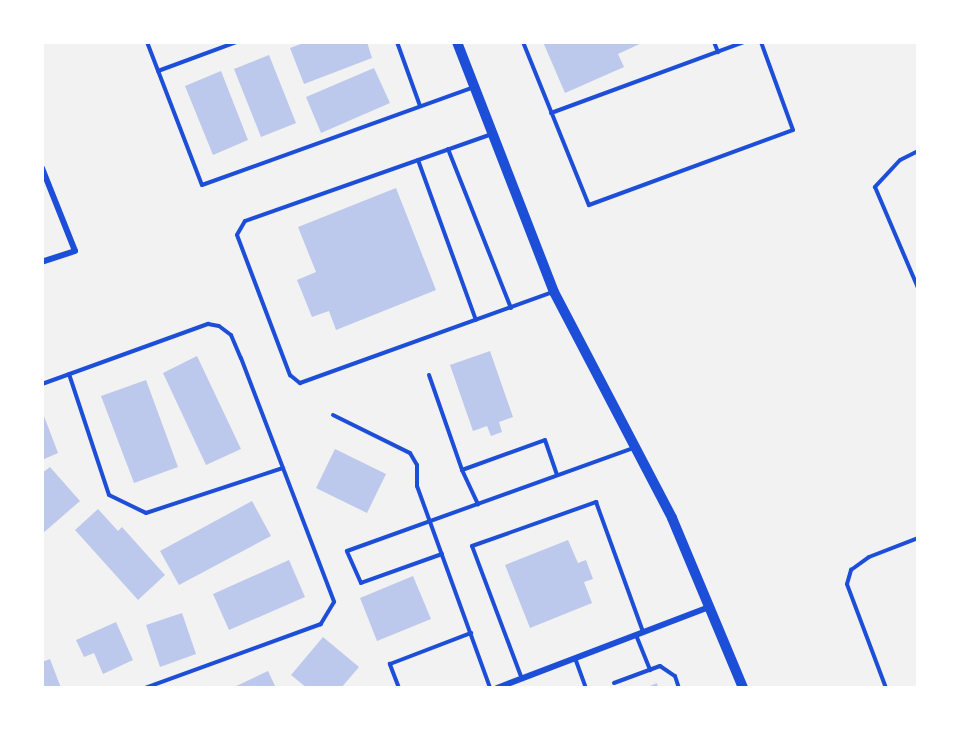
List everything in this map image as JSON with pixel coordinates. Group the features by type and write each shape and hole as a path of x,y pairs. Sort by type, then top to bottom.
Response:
{"main road":[{"path":"457,42 554,292 637,447 672,518 707,608 743,688"}],"street":[{"path":"42,168 75,251 42,262"},
{"path":"497,688 707,608"}],"lane":[{"path":"147,42 202,185 474,87"},
{"path":"158,71 237,42"},
{"path":"396,42 420,106"},
{"path":"523,42 589,206 793,130 761,42"},
{"path":"714,42 718,52"},
{"path":"551,112 744,42"},
{"path":"492,134 245,221 237,235 290,375 300,383 554,292"},
{"path":"448,149 510,308"},
{"path":"918,151 900,160 875,187 918,288"},
{"path":"418,160 476,320"},
{"path":"42,384 208,324 219,326 231,335 334,602 331,612 321,624 145,688"},
{"path":"69,374 109,495 146,513 283,468"},
{"path":"429,375 462,470 478,504"},
{"path":"333,415 410,453 417,465 417,486 490,688"},
{"path":"462,470 545,440 557,475"},
{"path":"442,554 361,584 348,551 637,447"},
{"path":"522,679 472,546 596,502 650,670"},
{"path":"886,688 847,584 851,570 869,557 918,538"},
{"path":"399,688 390,664 471,633"},
{"path":"575,658 586,688"},
{"path":"614,683 660,666 675,676 679,688"}],"building":[{"path":"306,42 367,42 372,58 304,84 290,48"},
{"path":"543,42 644,42 618,54 624,67 565,93"},
{"path":"269,55 296,123 261,137 234,69"},
{"path":"374,68 390,103 321,133 306,97"},
{"path":"221,71 248,140 213,155 185,86"},
{"path":"396,188 436,290 336,330 329,311 312,317 297,280 316,272 298,227"},
{"path":"490,351 513,417 499,422 502,432 491,436 487,426 473,431 450,365"},
{"path":"197,356 241,449 206,465 163,373"},
{"path":"146,380 178,467 134,483 101,396"},
{"path":"44,416 58,453 42,460 42,417"},
{"path":"335,449 386,474 367,513 316,488"},
{"path":"50,467 80,501 42,534 42,473"},
{"path":"252,501 271,536 179,585 160,551"},
{"path":"98,509 118,531 122,527 165,575 138,600 75,530"},
{"path":"568,540 578,563 586,560 593,579 584,582 592,603 530,628 505,565"},
{"path":"289,560 305,597 229,630 213,594"},
{"path":"413,576 431,619 377,641 360,598"},
{"path":"182,613 196,654 160,667 146,625"},
{"path":"116,622 133,660 103,674 94,653 84,657 76,640"},
{"path":"323,637 359,667 341,688 307,688 291,675"},
{"path":"50,659 61,688 42,688 42,662"},
{"path":"268,671 276,688 232,688"},
{"path":"657,683 658,688 645,688"}]}
